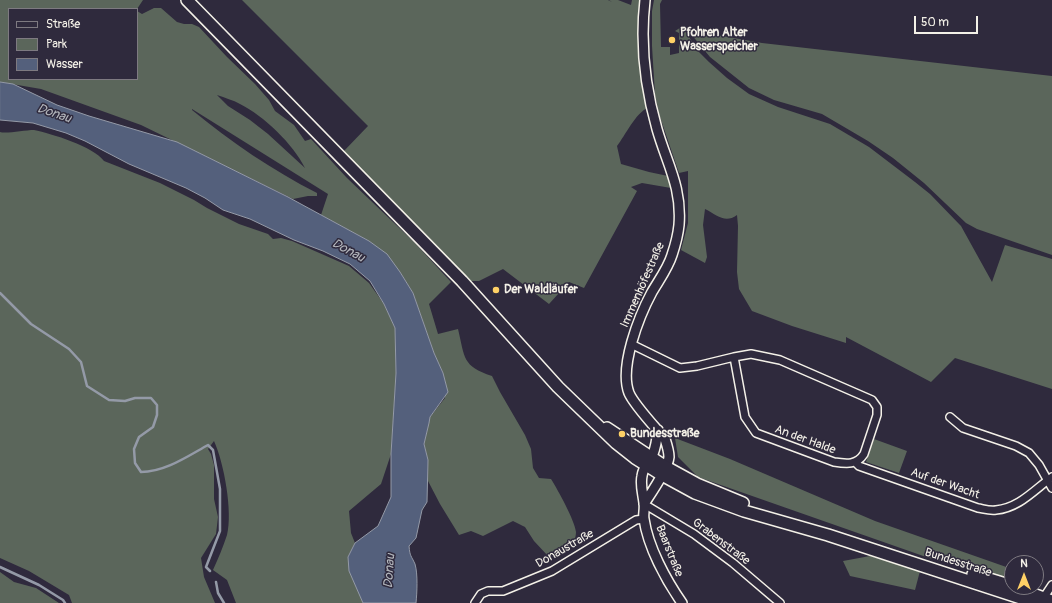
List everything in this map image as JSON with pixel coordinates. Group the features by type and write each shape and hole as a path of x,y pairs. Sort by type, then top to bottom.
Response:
{"main road":[{"name":"Bundesstraße","path":"187,0 462,281 558,387 616,443 664,471 746,504 894,556 1043,601"},
{"name":"Bundesstraße","path":"894,556 955,568 1004,584"},
{"name":"Bundesstraße","path":"1030,595 1043,601"}],"street":[{"name":"Immenhöfestraße","path":"645,0 643,44 649,100 676,185 679,199 679,226 672,255 646,306 632,344 627,362 627,382 629,394 665,439 669,457 664,471"},
{"path":"632,344 680,368 697,366 751,354 780,360 872,400 877,407 877,415 864,454 855,462"},
{"name":"An der Halde","path":"734,357 745,418 756,433 834,462 845,464 855,462"},
{"path":"950,418 963,428 1016,446 1029,453 1049,478 1052,488"},
{"path":"648,461 657,442 658,430"},
{"name":"Baarstraße","path":"648,461 642,475 641,484 644,504 644,519 650,542 657,558 671,587 682,603"},
{"name":"Auf der Wacht","path":"855,462 859,466 978,508 995,510 1011,507 1025,498 1049,478"},
{"path":"644,504 664,471"},
{"name":"Grabenstraße","path":"644,504 694,534 780,603"},
{"name":"Donaustraße","path":"475,603 481,594 488,591 503,591 552,571 636,520 644,519"},
{"path":"1043,601 1052,585"}],"green space":[{"path":"0,0 143,0 138,8 8,8 8,80 138,80 138,12 142,14 154,8 161,8 177,22 192,24 199,27 255,84 269,100 275,111 294,125 305,141 311,139 347,178 414,242 451,282 429,304 438,334 458,329 466,360 475,369 492,376 525,435 531,449 533,468 539,478 551,479 566,506 575,527 576,533 574,542 566,549 548,556 534,541 525,527 513,521 483,536 471,531 459,535 428,481 428,460 424,444 430,417 445,398 443,373 434,353 413,293 400,272 369,241 321,215 328,194 192,109 237,144 284,175 317,193 317,196 293,199 141,125 41,89 0,82","holes":["217,95 232,100 249,109 268,123 285,140 305,168 268,134 228,106"]},
{"path":"242,0 608,0 612,2 609,0 618,0 631,5 632,0 642,0 639,19 640,50 648,108 639,114 617,146 621,164 668,176 671,188 642,183 631,187 637,191 584,288 569,282 549,304 503,269 479,281 469,281 343,152 368,126"},
{"path":"654,0 662,0 660,4 661,47 670,47 670,55 679,53 679,33 675,31 683,26 696,49 727,78 749,94 778,107 830,124 869,147 930,194 961,226 992,282 1005,245 1052,259 1052,389 955,358 931,382 846,337 846,343 792,326 752,311 739,289 737,272 737,215 733,218 725,219 705,209 703,225 707,257 705,263 681,250 688,223 688,171 679,173 660,117 655,95 652,46 652,11"},
{"path":"691,34 717,35 762,43 1052,76 1052,255 977,229 966,223 924,183 893,158 868,141 822,114 774,100 749,88 710,57"},
{"path":"34,130 51,134 91,150 104,161 160,183 239,224 268,234 273,239 281,238 292,241 349,266 369,283 384,304 395,328 396,373 391,454 381,484 349,511 351,533 355,543 348,557 363,603 236,603 227,580 213,570 227,535 229,525 228,501 224,474 218,450 214,441 208,449 214,465 214,499 218,517 216,534 201,558 204,577 215,603 72,603 69,595 29,571 0,558 0,132 7,133"},
{"path":"675,438 730,459 875,521 1004,566 1004,578 929,558 698,477 678,457"},
{"path":"874,439 907,451 899,473 866,462"},
{"path":"870,556 920,571 915,590 850,576 843,561"},
{"path":"0,572 14,582 36,588 59,603 0,603"}],"water":[{"name":"Donau","path":"0,82 13,84 57,105 89,116 177,142 288,197 369,241 387,254 413,293 434,353 443,373 448,392 430,417 424,444 428,460 427,502 422,510 416,538 409,546 410,554 415,564 417,573 416,603 363,603 349,571 348,557 355,543 378,526 391,497 391,454 396,373 395,328 384,304 370,281 350,264 250,219 223,210 186,188 129,164 85,141 66,133 33,123 0,120"}],"waterway":[{"path":"0,293 31,324 69,349 81,362 87,386 109,400 125,401 135,398 151,398 157,405 157,415 153,427 139,437 134,449 135,463 141,472 167,466 208,445 213,450 220,489 220,531 206,567 210,571"},
{"path":"0,567 39,585 63,600 65,603"},
{"path":"216,582 218,593 224,603"}],"place":[{"name":"Pfohren Alter Wasserspeicher","path":"672,40"},
{"name":"Der Waldläufer","path":"496,290"},
{"name":"Bundesstraße","path":"622,434"}]}
